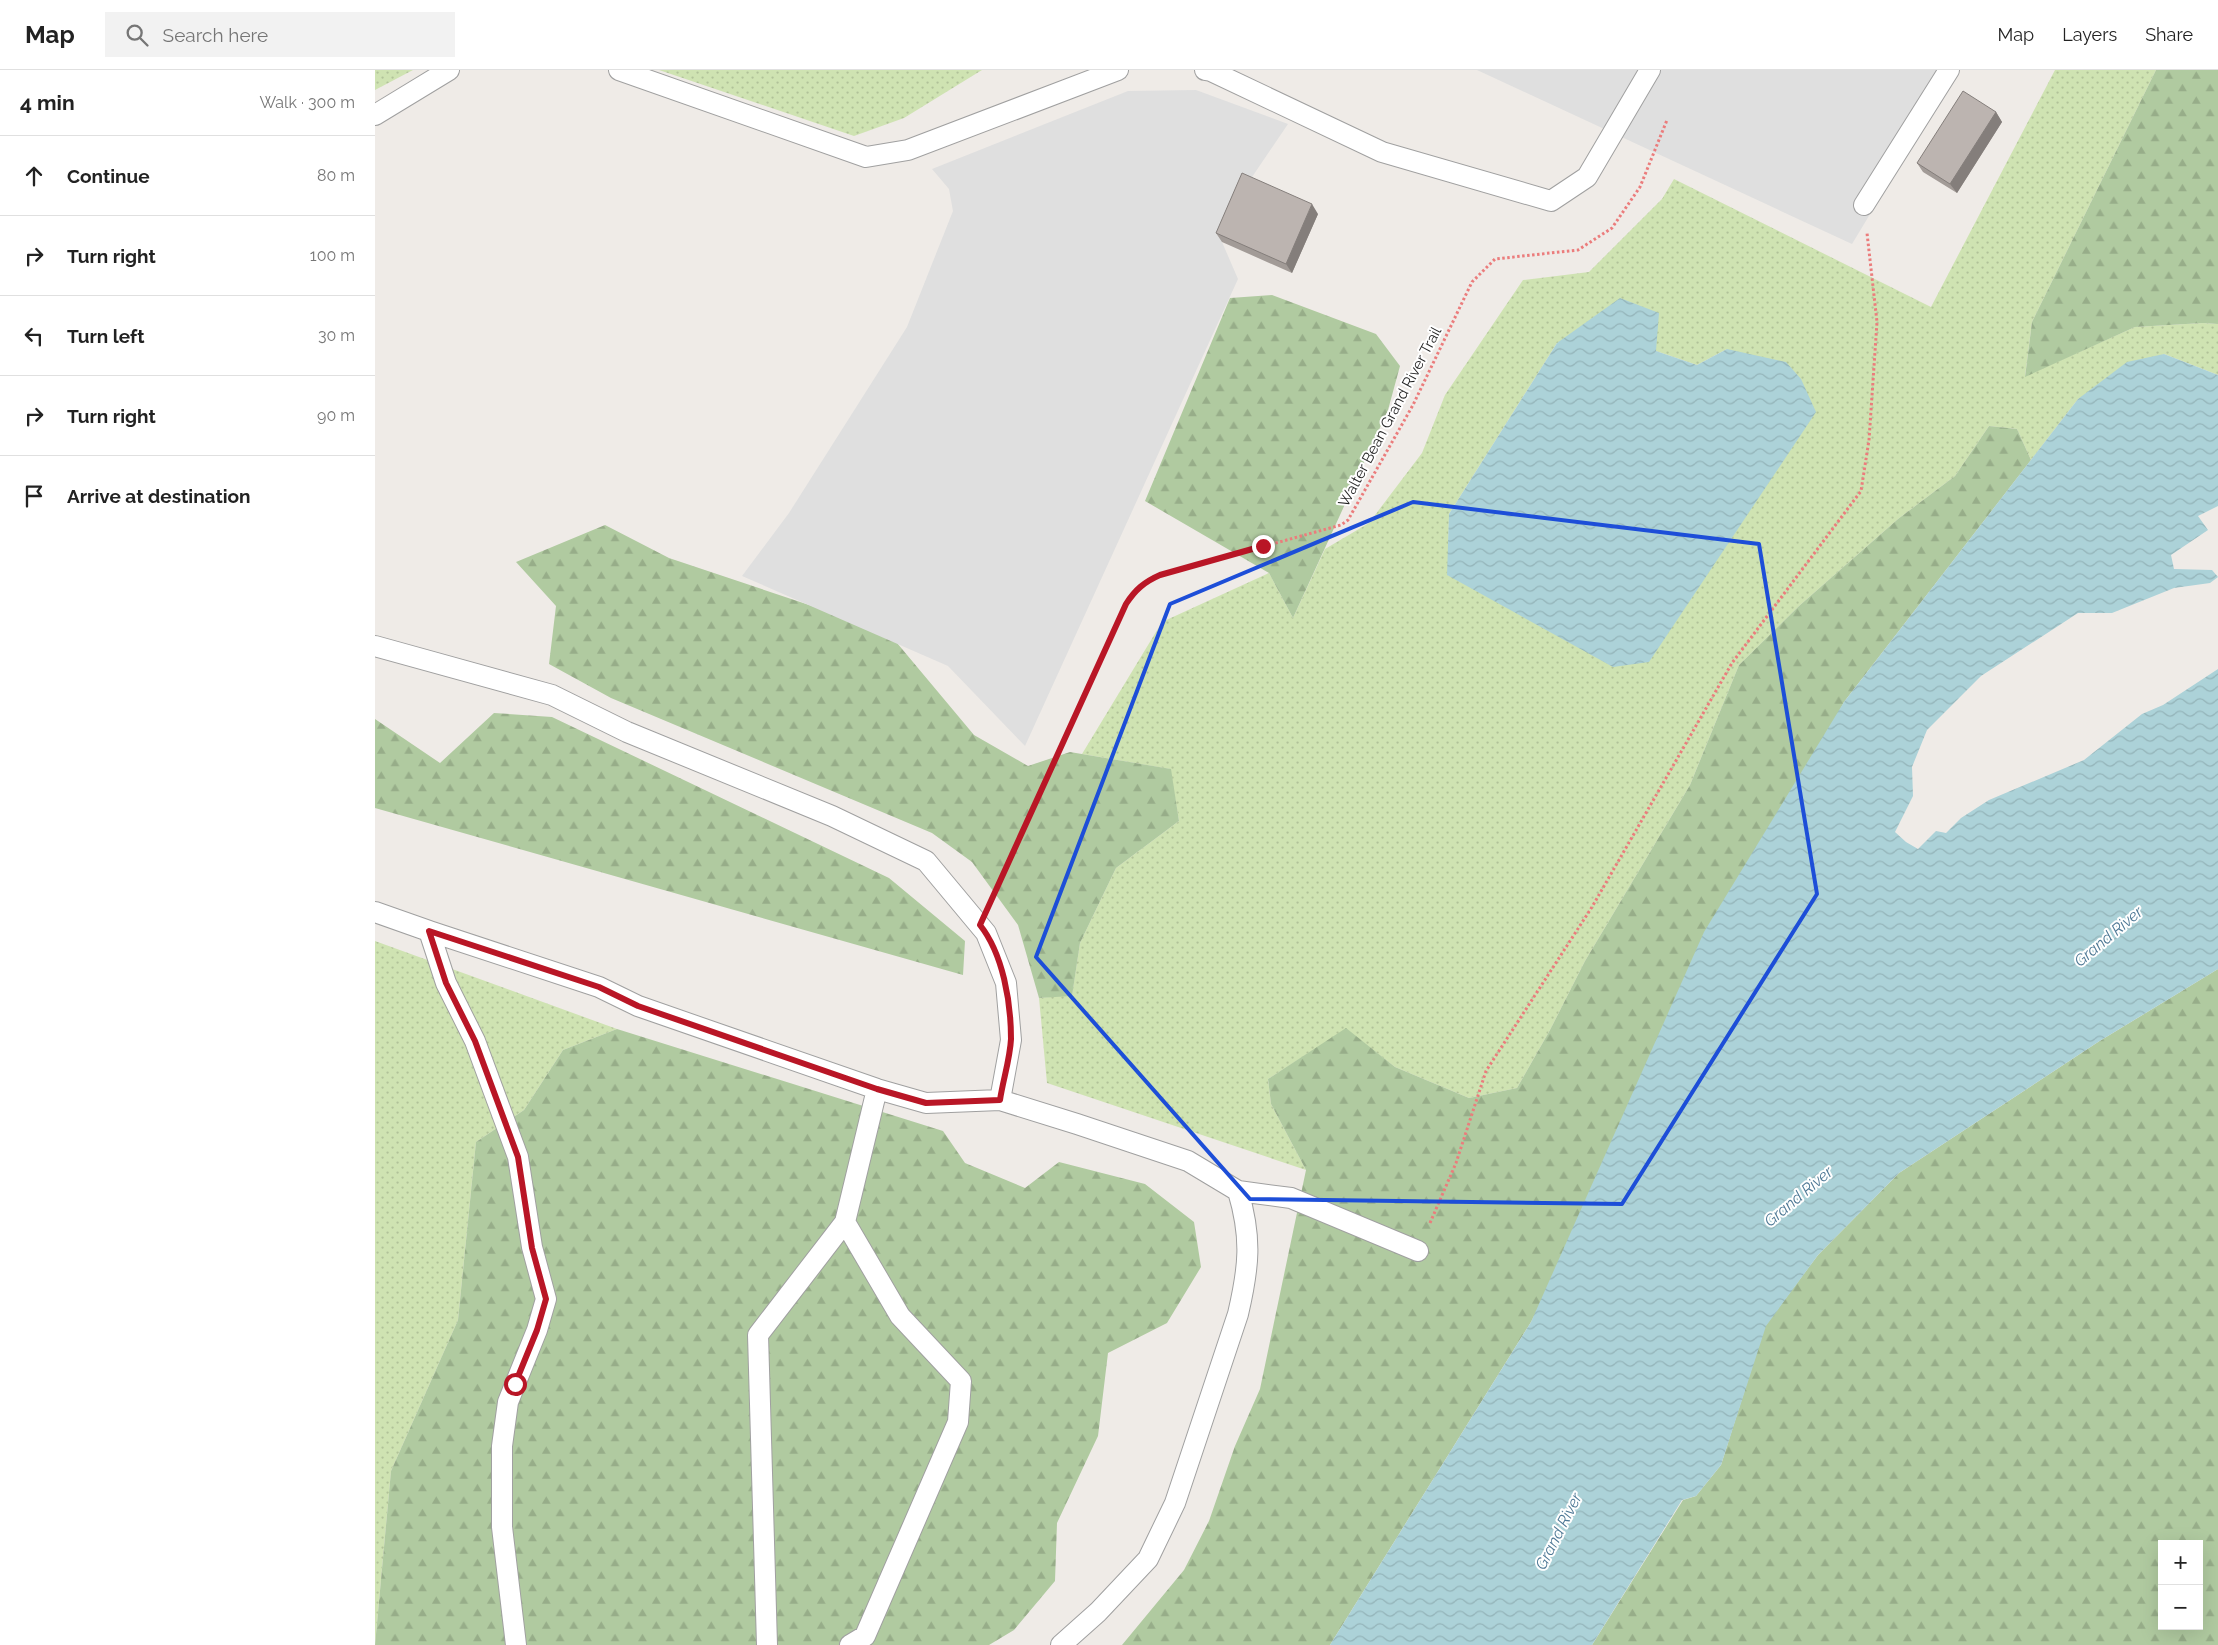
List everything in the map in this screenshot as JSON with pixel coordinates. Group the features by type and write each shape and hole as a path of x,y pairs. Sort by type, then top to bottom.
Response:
{"lane":[{"path":"375,115 449,70"},
{"path":"619,70 866,157 908,150 1118,70"},
{"path":"1205,70 1211,71 1382,152 1551,201 1587,177 1650,70"},
{"path":"1864,205 1949,70"},
{"path":"375,646 552,695 627,732 832,816 926,861 986,933 1006,983 1011,1040 1000,1100"},
{"path":"375,912 599,987 638,1006 877,1089 926,1103 1000,1100 1188,1161 1238,1192 1291,1198 1418,1251"},
{"path":"429,931 446,983 475,1041 518,1157 532,1248 546,1299 537,1330 508,1402 502,1446 502,1527 516,1645"},
{"path":"767,1645 758,1336 845,1222 877,1089"},
{"path":"1061,1645 1098,1612 1148,1559 1175,1503 1238,1314 1245,1282 1249,1247 1246,1217 1238,1192"},
{"path":"845,1222 899,1316 961,1381 958,1422 865,1636 850,1645"}],"path":[{"name":"Walter Bean Grand River Trail","path":"980,925 1126,604 1134,591 1147,581 1160,575 1341,525 1348,520 1413,406 1472,282 1495,259 1577,250 1612,228 1640,187 1667,120"},
{"path":"1418,1251 1456,1163 1486,1071 1592,907 1733,663 1861,490 1869,440 1877,322 1864,205"}],"highlighted area":[{"path":"1413,502 1759,544 1817,894 1622,1204 1250,1199 1036,957 1170,604"}],"green space":[{"path":"375,70 413,70 375,90"},
{"path":"659,70 982,70 904,118 854,136"},
{"path":"2055,70 2156,70 2032,322 2025,376 2135,327 2203,323 2218,324 2218,375 2164,354 2078,399 2031,460 2017,429 1989,426 1955,476 1898,519 1799,606 1739,665 1690,785 1585,961 1550,1030 1517,1088 1469,1098 1395,1067 1346,1029 1268,1079 1271,1104 1306,1170 1047,1083 1039,998 1072,995 1080,943 1116,868 1179,821 1170,769 1082,754 1162,622 1269,573 1293,618 1325,549 1369,523 1422,453 1445,395 1523,280 1589,272 1662,199 1674,179 1931,307","holes":["1557,343 1656,351 1697,365 1727,349 1448,576 1449,514"]},
{"path":"2156,70 2218,70 2218,324 2203,323 2135,327 2025,377 2032,322"},
{"path":"1272,295 1376,334 1400,366 1388,410 1293,618 1269,573 1145,501 1230,298"},
{"path":"1989,426 2017,429 2031,460 1844,702 1531,1322 1330,1645 1122,1645 1184,1570 1209,1521 1235,1446 1260,1389 1306,1170 1271,1104 1268,1079 1346,1028 1395,1067 1469,1098 1517,1088 1550,1030 1585,961 1690,785 1739,665 1799,606 1898,519 1955,476"},
{"path":"605,525 669,558 887,631 974,735 1028,766 1070,752 1171,769 1179,821 1116,868 1080,943 1072,996 1039,998 1018,925 972,862 932,833 611,698 549,664 556,606 516,562"},
{"path":"494,713 552,717 889,878 965,941 963,975 375,808 375,719 440,763"},
{"path":"375,941 617,1029 563,1050 524,1110 476,1142 458,1320 391,1471 375,1645"},
{"path":"2218,969 2218,1645 1592,1645 1683,1500 1696,1496 1721,1465 1765,1326 1818,1255 1899,1173 2098,1042"},
{"path":"617,1029 943,1131 965,1163 1025,1188 1059,1162 1145,1184 1194,1222 1201,1267 1167,1323 1108,1353 1098,1436 1057,1523 1055,1581 1014,1630 989,1645 375,1645 391,1471 458,1320 476,1142 524,1110 563,1050"}],"shaded area":[{"path":"1477,70 1957,70 1852,244"},
{"path":"1196,90 1288,124 1248,183 1222,242 1238,279 1025,746 948,666 742,576 789,513 907,327 953,211 949,189 932,169 1128,91"}],"water":[{"path":"1620,298 1659,313 1656,351 1697,365 1727,349 1786,362 1801,379 1816,412 1649,662 1613,667 1447,575 1449,514 1557,343"},
{"name":"Grand River","path":"2164,354 2218,375 2218,506 2198,516 2208,530 2171,555 2174,569 2212,570 2218,577 2210,583 2174,588 2112,613 2078,613 1981,676 1927,730 1912,767 1913,796 1895,832 1906,842 1918,849 1936,831 1946,833 1961,818 1989,800 2084,760 2142,714 2163,705 2218,669 2218,969 2098,1042 1899,1173 1818,1255 1766,1326 1721,1465 1696,1496 1682,1500 1592,1645 1330,1645 1531,1322 1704,932 1844,702 2078,399 2127,362"}],"building":[{"path":"1963,91 1996,112 1950,184 1917,163"},
{"path":"1242,173 1312,204 1286,264 1216,233"}],"route":[{"path":"515,1384 537,1330 546,1299 532,1248 518,1157 475,1041 446,983 429,931 599,987 638,1006 877,1089 926,1103 1000,1100 1011,1040 1006,983 986,933 980,925 1126,604 1134,591 1147,581 1160,575 1263,546"}]}
